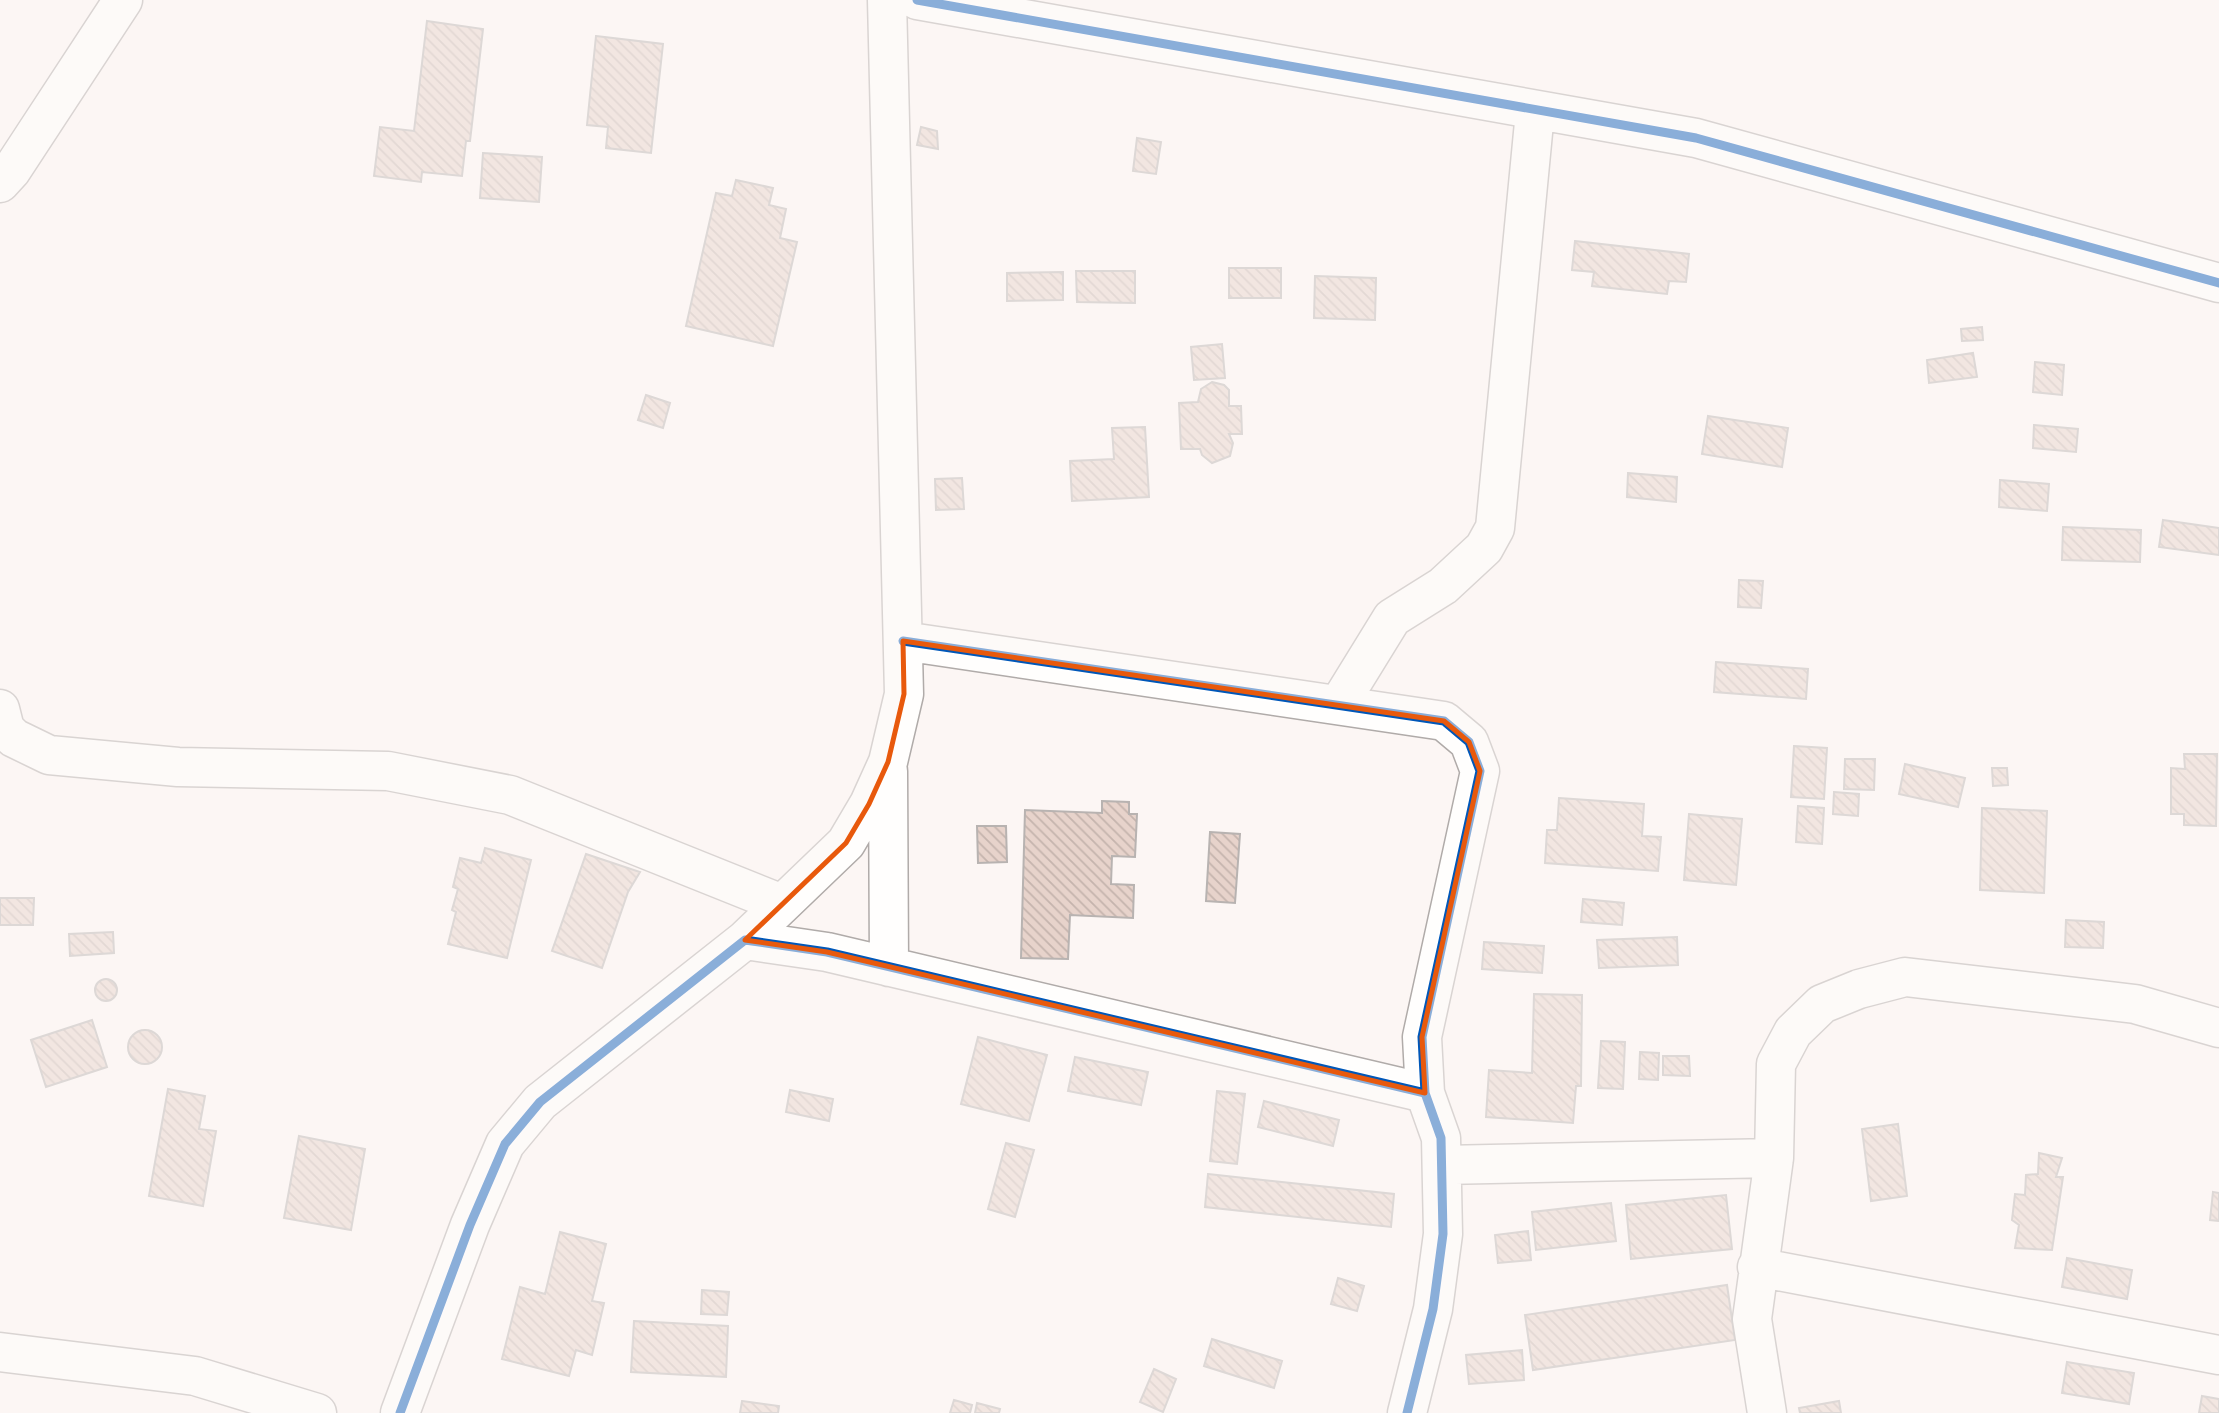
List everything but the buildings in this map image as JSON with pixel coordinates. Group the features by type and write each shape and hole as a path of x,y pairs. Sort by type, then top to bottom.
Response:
{"street":[{"path":"0,183 11,171 123,0"},
{"path":"400,1413 470,1225 505,1144 540,1102 745,940 846,843 869,804 888,762 904,694 887,0"},
{"path":"917,0 1535,112 1696,138 2219,283"},
{"path":"1339,704 1392,618 1443,586 1484,548 1496,528 1535,112"},
{"path":"903,641 1444,721 1469,741 1480,771 1422,1037 1425,1093 1441,1138 1443,1234 1433,1309 1407,1413"},
{"path":"0,709 5,729 14,738 49,755 178,767 388,771 510,795 782,904"},
{"path":"888,762 889,967"},
{"path":"745,940 827,952 1425,1093"},
{"path":"1768,1413 1752,1319 1774,1158 1776,1064 1793,1032 1822,1004 1859,989 1905,977 2135,1004 2219,1028"},
{"path":"1443,1165 1774,1158"},
{"path":"1757,1267 2219,1355"},
{"path":"0,1352 195,1376 317,1413"}],"highlighted area":[{"path":"903,641 1444,721 1469,742 1480,771 1422,1037 1425,1093 827,952 745,940 846,843 869,804 888,762 904,694"}],"cycle path":[{"path":"917,0 1696,138 2219,283"},
{"path":"903,641 1444,721 1469,742 1480,771 1422,1037 1425,1093 1441,1138 1443,1234 1433,1309 1407,1413"},
{"path":"400,1413 470,1225 505,1144 540,1102 745,940 827,952 1425,1093"}]}
